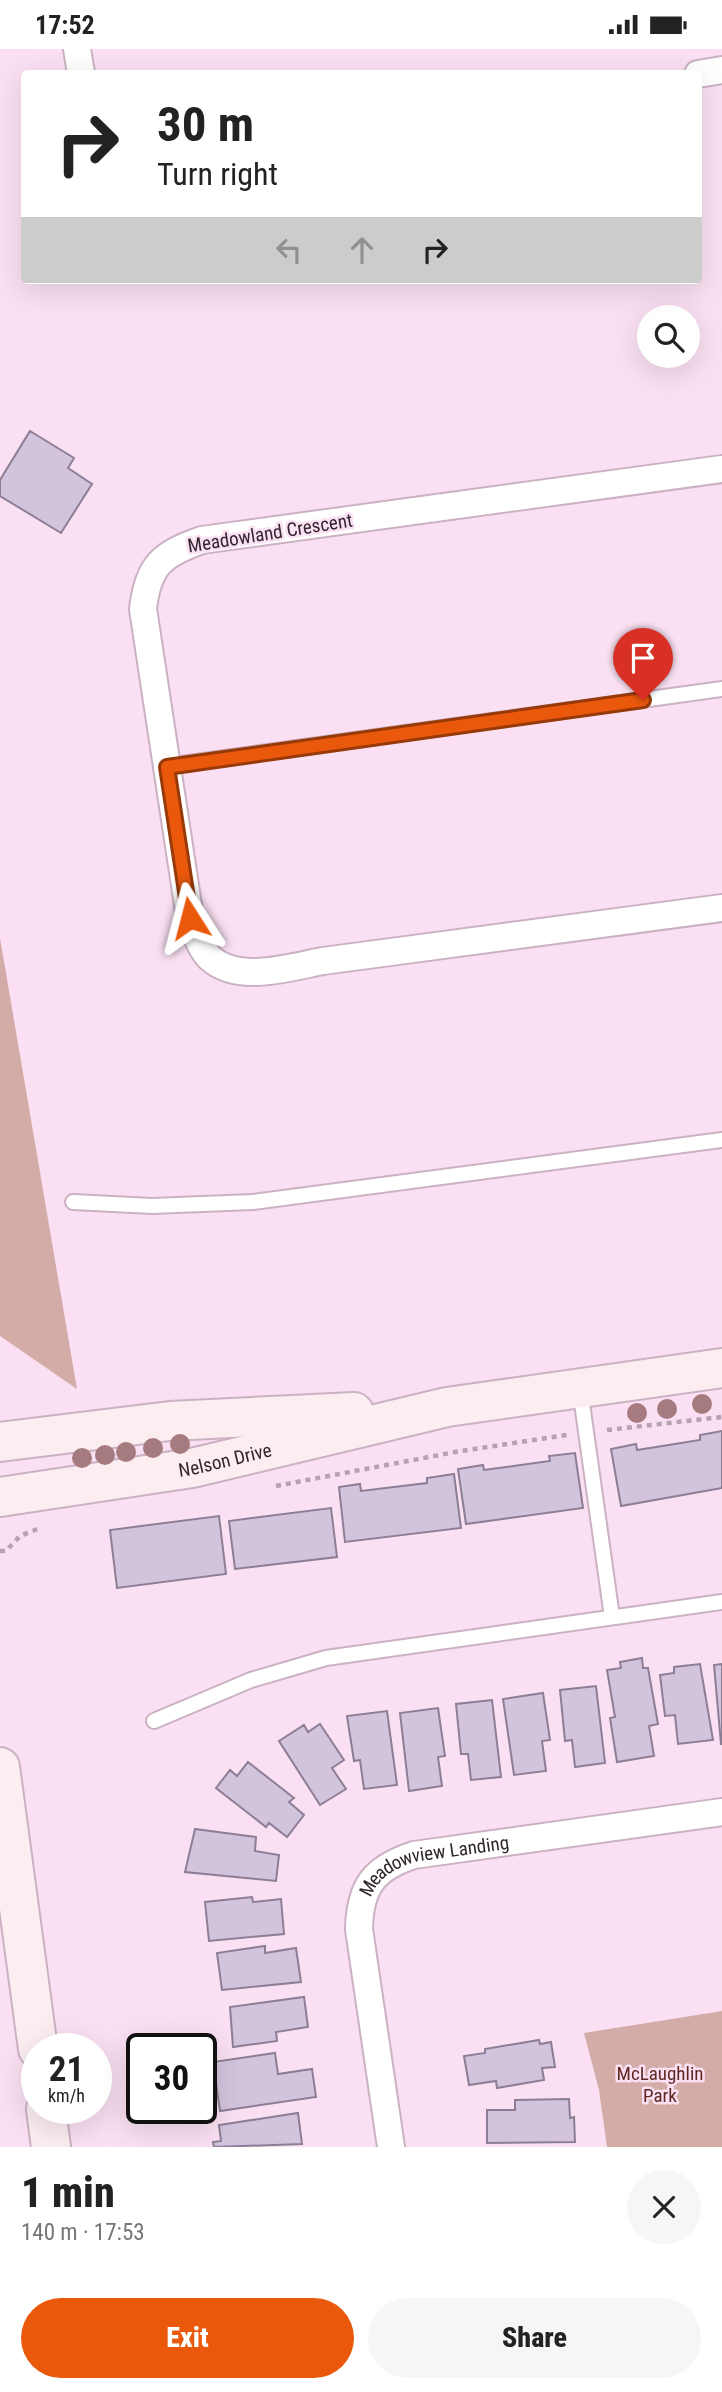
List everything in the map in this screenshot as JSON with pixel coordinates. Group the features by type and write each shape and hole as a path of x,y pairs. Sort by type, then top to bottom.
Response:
{"street":[{"path":"77,49 80,70"},
{"path":"702,73 722,70"},
{"name":"Meadowland Crescent","path":"722,469 202,540 173,550 155,566 146,586 143,609 190,918 198,939 210,958 236,970 263,972 323,961 722,908"},
{"name":"Nelson Drive","path":"0,1497 192,1468 447,1407 722,1368"},
{"name":"Nelson Drive","path":"0,1442 170,1420 447,1407"},
{"path":"0,1766 35,2033"},
{"name":"Meadowview Landing","path":"391,2147 359,1929 360,1906 370,1881 388,1864 414,1855 722,1812"},
{"path":"48,2124 51,2147"}],"lane":[{"path":"167,767 722,689"},
{"path":"73,1202 152,1206 253,1202 722,1140"},
{"path":"580,1388 612,1617"},
{"path":"154,1721 251,1680 326,1658 722,1602"}],"path":[{"path":"266,1488 455,1452 588,1432 722,1417"},
{"path":"0,1551 6,1551 20,1536 49,1525"}],"green space":[{"path":"0,938 77,1389 0,1336"},
{"name":"McLaughlin Park","path":"722,2011 722,2147 607,2147 599,2090 584,2033"}],"building":[{"path":"30,431 74,458 68,468 92,484 61,533 0,496 0,480"},
{"path":"722,1431 722,1488 621,1506 611,1449 636,1444 637,1450 700,1440 700,1435"},
{"path":"575,1453 583,1508 466,1524 458,1469 483,1465 484,1470 550,1461 549,1456"},
{"path":"454,1474 461,1528 345,1542 339,1487 360,1484 361,1491 427,1483 427,1478"},
{"path":"331,1508 337,1557 235,1569 229,1521"},
{"path":"219,1516 226,1574 117,1588 110,1530"},
{"path":"642,1658 643,1668 648,1668 658,1724 649,1726 654,1756 617,1762 610,1718 615,1717 607,1670 621,1668 620,1662"},
{"path":"700,1664 713,1740 678,1744 675,1715 665,1716 660,1675 674,1673 674,1667"},
{"path":"722,1664 722,1744 721,1744 714,1665"},
{"path":"596,1686 605,1763 575,1767 572,1740 565,1741 560,1690"},
{"path":"543,1693 550,1740 542,1741 546,1771 514,1775 503,1699"},
{"path":"492,1700 501,1777 471,1780 468,1754 461,1754 456,1704"},
{"path":"438,1708 445,1756 438,1757 442,1786 409,1791 400,1713"},
{"path":"387,1711 397,1785 364,1789 360,1760 354,1761 347,1716"},
{"path":"320,1724 344,1760 332,1768 346,1789 320,1805 279,1741 304,1725 308,1732"},
{"path":"248,1762 294,1798 289,1802 304,1815 287,1837 269,1823 266,1827 216,1788 230,1770 237,1776"},
{"path":"195,1829 256,1837 255,1851 279,1855 276,1881 185,1872"},
{"path":"252,1897 253,1902 281,1899 284,1934 209,1941 205,1902"},
{"path":"265,1946 265,1953 296,1948 301,1982 222,1990 217,1953"},
{"path":"304,1997 308,2027 276,2032 277,2041 233,2047 230,2007"},
{"path":"539,2040 540,2044 551,2042 555,2067 542,2068 544,2080 497,2088 496,2081 469,2085 464,2056 485,2053 485,2049"},
{"path":"275,2053 278,2074 312,2069 316,2097 220,2111 217,2061"},
{"path":"569,2099 570,2118 574,2117 575,2142 487,2143 487,2110 515,2110 515,2100"},
{"path":"298,2113 302,2144 214,2147 213,2142 221,2141 219,2125"}],"route":[{"path":"190,918 167,767 643,700"}]}
